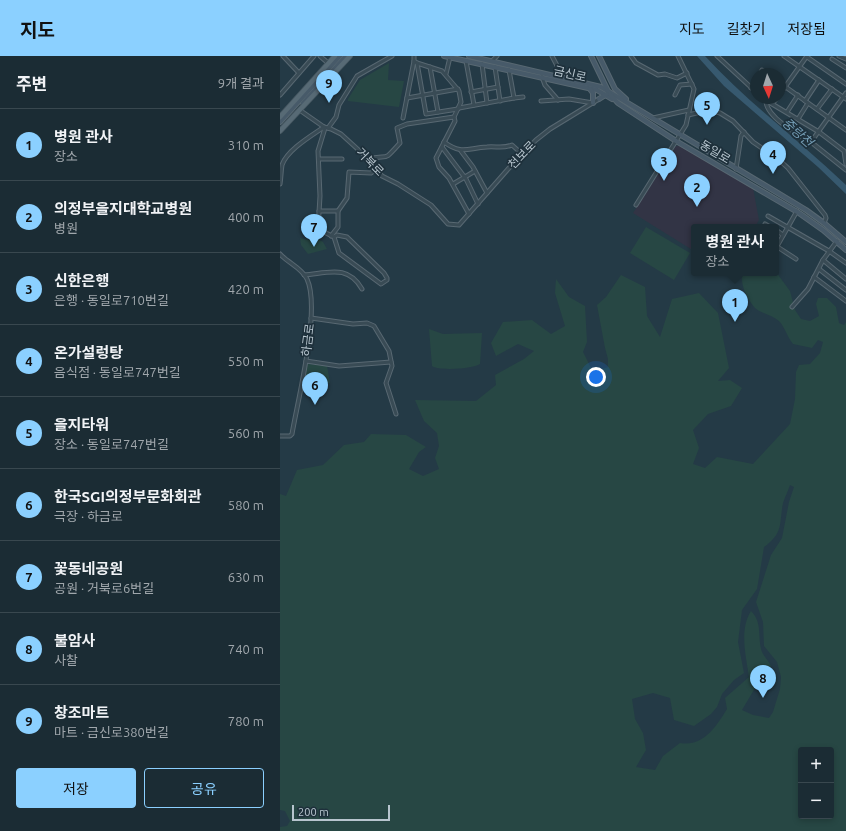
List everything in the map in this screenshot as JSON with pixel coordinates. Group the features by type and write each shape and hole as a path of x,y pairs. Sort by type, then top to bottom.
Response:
{"main road":[{"path":"280,117 335,56"},
{"path":"280,130 301,111 350,56"}],"street":[{"path":"280,59 284,56 299,73"},
{"path":"281,92 314,56"},
{"path":"320,56 328,63"},
{"path":"280,122 340,56"},
{"path":"280,130 346,56"},
{"path":"280,184 281,168 285,160 300,143 326,128 336,117 339,105 357,76 392,56"},
{"path":"403,118 414,56"},
{"name":"금신로","path":"444,56 542,78 590,86"},
{"name":"금신로","path":"469,56 562,77 607,92 618,103"},
{"path":"492,61 497,56"},
{"path":"552,56 562,77"},
{"path":"591,56 607,92"},
{"path":"599,56 617,91 637,108"},
{"path":"631,56 636,63 658,74 665,74 677,78 687,73"},
{"path":"636,205 684,130 694,90 678,56"},
{"path":"717,56 750,86"},
{"path":"784,56 845,98"},
{"path":"786,85 807,56 846,84"},
{"path":"839,56 846,59"},
{"path":"446,74 450,57"},
{"path":"832,59 846,68"},
{"path":"414,61 442,71 458,89 461,101 454,117 455,121 436,158 438,164 453,184 469,214"},
{"path":"466,61 474,105"},
{"path":"418,63 426,114 523,97"},
{"path":"482,64 487,103"},
{"path":"430,67 438,112"},
{"path":"495,67 500,100"},
{"path":"509,70 514,98"},
{"path":"541,101 583,100 593,103 593,93 590,86 598,79 599,72"},
{"path":"542,78 545,85 558,100"},
{"path":"599,99 611,87 610,80"},
{"path":"798,119 819,80"},
{"path":"674,95 680,85 692,84"},
{"path":"471,92 498,87"},
{"path":"786,87 846,130"},
{"path":"407,98 458,89"},
{"path":"817,109 832,89"},
{"name":"동일로","path":"607,92 637,108 824,223 846,242"},
{"path":"811,142 845,98 846,93"},
{"path":"787,112 798,95"},
{"path":"599,99 618,103"},
{"name":"천보로","path":"459,225 522,154 550,129 599,99"},
{"name":"동일로","path":"618,103 676,141 797,211 837,241 846,250"},
{"path":"767,104 768,109 780,122 811,142 846,170"},
{"path":"775,104 819,132 844,150 846,164"},
{"path":"653,118 689,110"},
{"name":"거북로","path":"301,111 326,128 341,134 382,176 398,184 431,205 448,224 459,225"},
{"path":"688,115 704,111 717,112 733,121 753,142 778,159 793,173 826,218 824,223"},
{"path":"367,159 383,158 392,154 400,143 397,128 407,124 454,117"},
{"path":"326,128 318,147 318,229 332,236 337,235 347,237 384,273 387,280 380,284 339,253 332,236"},
{"path":"736,169 741,136 744,132"},
{"path":"444,142 461,151 475,171 487,193"},
{"path":"461,151 486,147 501,148 512,145 522,154"},
{"path":"442,147 464,177 478,204"},
{"path":"319,159 342,159"},
{"path":"332,236 338,227 338,211 346,198 350,172 371,173 376,169"},
{"path":"453,184 475,171"},
{"path":"319,211 338,211"},
{"path":"780,241 797,211"},
{"path":"768,216 829,250 846,263"},
{"path":"779,232 783,235"},
{"path":"792,307 808,289 829,250 837,241"},
{"path":"779,249 796,259"},
{"path":"280,254 304,275 329,273 337,270 357,280 362,289"},
{"path":"823,260 846,279"},
{"path":"819,269 846,290"},
{"name":"하금로","path":"280,436 290,436 306,361 312,303 307,279 304,275"},
{"path":"814,277 846,301"},
{"path":"311,318 353,324 371,324 376,329 389,352 392,366 386,383 396,414"},
{"path":"306,361 339,366 391,362"}],"shaded area":[{"name":"중랑천","path":"697,56 705,56 750,100 750,104 754,104 846,185 846,194 818,167 724,86"},
{"path":"676,146 683,146 753,188 759,220 757,224 691,224 691,249 633,213"}],"green space":[{"path":"389,63 388,80 404,81 399,107 348,101 360,80"},
{"path":"646,227 690,253 674,280 630,253"},
{"path":"315,237 323,242 327,249 308,254 301,245 300,238 308,240"},
{"path":"621,275 645,287 647,316 660,337 672,299 699,293 718,313 729,368 718,381 730,380 742,388 731,406 708,414 693,430 699,448 693,464 705,468 717,457 753,464 790,424 795,399 796,372 799,365 810,364 820,353 823,342 818,340 812,348 793,344 780,322 752,305 742,282 742,276 779,276 790,291 795,310 801,319 810,321 819,316 816,304 818,298 827,298 836,307 839,323 844,325 846,322 846,831 280,831 280,827 287,826 290,821 285,811 280,810 280,494 286,496 297,470 323,465 344,445 364,442 371,434 406,435 426,447 419,452 409,469 423,476 439,469 435,458 439,446 437,433 424,421 415,400 476,401 496,385 495,375 524,359 534,351 518,344 496,356 491,343 503,322 532,320 551,334 565,326 555,293 556,279 569,297 585,306 587,342 583,352 593,372 608,367 608,359 597,305 606,297","holes":["790,485 794,487 789,502 782,538 771,555 756,602 763,622 764,646 777,662 781,677 780,689 773,712 769,718 753,715 742,710 764,673 771,666 762,652 757,620 751,611 747,618 744,635 749,677 725,698 727,709 713,729 702,739 696,742 680,743 663,756 655,770 636,767 646,750 643,733 635,719 632,699 653,693 670,698 674,720 694,726 711,714 717,707 722,694 734,680 744,673 738,642 742,610 757,589 764,547 775,537 778,532 781,522 783,503"]},
{"path":"429,329 443,334 482,333 480,364 456,369 435,368 432,366"},
{"path":"308,364 327,366 330,383 316,382 315,379 305,377"}],"place":[{"name":"창조마트","path":"329,103"},
{"name":"을지타워","path":"707,125"},
{"name":"온가설렁탕","path":"773,174"},
{"name":"신한은행","path":"664,181"},
{"name":"의정부을지대학교병원","path":"697,207"},
{"name":"꽃동네공원","path":"314,247"},
{"name":"병원 관사","path":"735,322"},
{"name":"한국SGI의정부문화회관","path":"315,405"},
{"name":"불암사","path":"763,698"}]}
